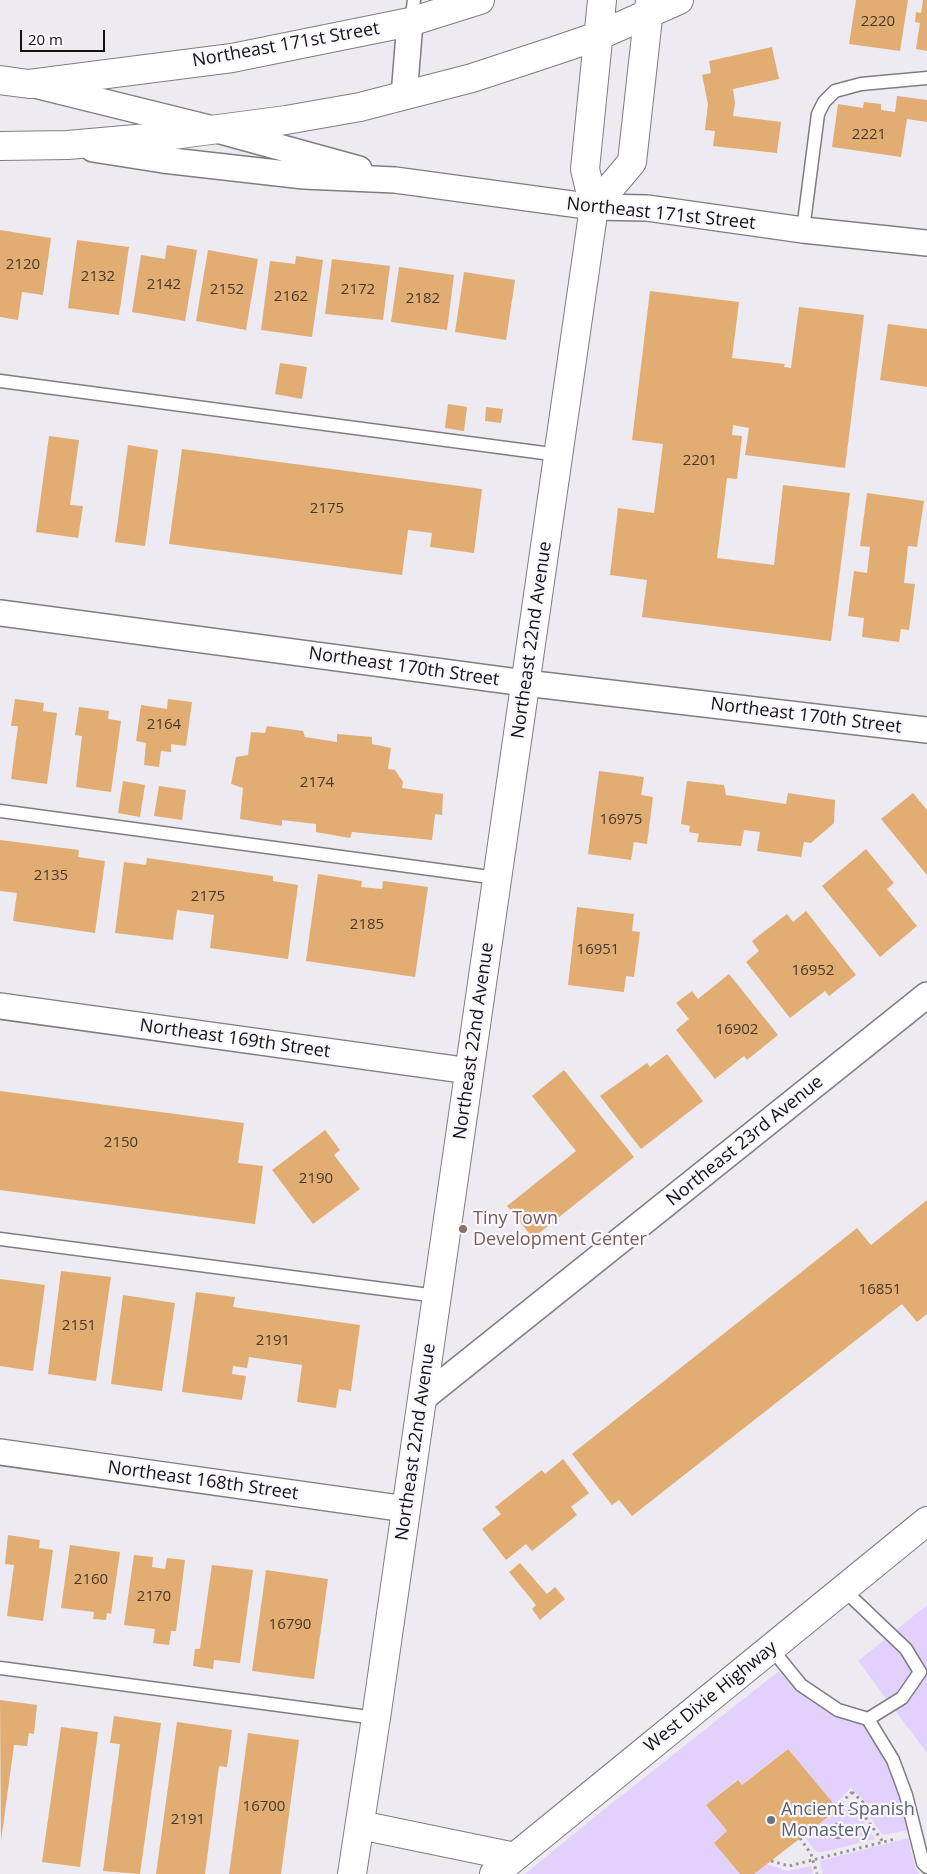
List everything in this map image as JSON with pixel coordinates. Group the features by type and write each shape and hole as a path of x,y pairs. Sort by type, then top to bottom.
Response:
{"street":[{"name":"Northeast 171st Street","path":"29,84 232,58 412,11 480,0"},
{"name":"Northeast 22nd Avenue","path":"352,1874 594,207 585,169 602,0"},
{"name":"Northeast 171st Street","path":"0,146 68,145 158,137 286,120 360,106 472,78 598,36 648,7 679,0"},
{"path":"594,207 632,162 648,7"},
{"path":"404,96 412,11"},
{"name":"Northeast 171st Street","path":"0,80 29,84 217,130 344,164 395,180"},
{"name":"Northeast 171st Street","path":"68,145 163,160 294,175 395,180 594,207 647,208 803,230 927,244"},
{"name":"Northeast 170th Street","path":"0,613 525,683 927,730"},
{"name":"Northeast 23rd Avenue","path":"422,1398 927,996"},
{"name":"Northeast 169th Street","path":"0,1006 470,1071"},
{"name":"Northeast 168th Street","path":"0,1452 406,1509"},
{"name":"West Dixie Highway","path":"494,1874 927,1521"},
{"path":"360,1825 515,1857"}],"lane":[{"path":"803,230 818,114 824,102 836,91 862,84 927,78"},
{"path":"0,382 559,455"},
{"path":"0,811 497,878"},
{"path":"0,1239 437,1296"},
{"path":"843,1589 906,1649 923,1668 902,1698 868,1719"},
{"path":"771,1648 801,1685 838,1710 868,1719 893,1760 906,1795 923,1863 927,1867"},
{"path":"0,1668 376,1718"}],"path":[{"path":"852,1792 863,1802 858,1807 852,1813 841,1803 852,1792"},
{"path":"858,1807 883,1842"},
{"path":"771,1861 789,1866 915,1834"},
{"path":"800,1838 812,1854 817,1874"}],"shaded area":[{"path":"927,1605 927,1753 858,1661"},
{"path":"779,1671 796,1689 833,1715 863,1725 893,1773 909,1830 883,1835 862,1806 866,1802 851,1788 837,1802 852,1816 857,1811 875,1839 817,1852 803,1836 836,1808 787,1749 742,1785 737,1780 706,1805 727,1831 714,1843 740,1874 525,1874 597,1815"},
{"path":"908,1838 915,1868 919,1874 823,1874 820,1861"},
{"path":"766,1864 788,1871 811,1866 813,1874 754,1874"}],"building":[{"path":"856,0 908,0 900,51 849,44"},
{"path":"923,0 927,0 927,51 916,49 920,23 915,22 916,12 921,13"},
{"path":"772,47 779,79 733,89 735,103 733,116 781,122 777,153 713,146 715,131 705,130 708,104 702,75 711,73 709,61"},
{"path":"897,96 927,100 927,122 907,119 901,157 832,147 838,104 863,108 864,102 881,104 881,110 895,112"},
{"path":"0,230 51,238 43,295 22,292 18,320 0,317"},
{"path":"77,240 129,247 119,315 68,308"},
{"path":"167,245 197,250 185,321 132,312 141,255 165,259"},
{"path":"208,250 258,259 246,330 196,321"},
{"path":"296,256 323,260 312,337 261,330 270,261 295,264"},
{"path":"332,259 390,266 383,320 325,314"},
{"path":"399,267 454,275 447,330 391,322"},
{"path":"464,272 515,280 506,340 455,332"},
{"path":"650,291 739,302 732,358 785,364 784,367 791,368 799,307 864,315 845,468 745,455 749,428 733,425 732,435 742,436 737,479 727,478 717,558 774,565 783,485 850,493 831,641 642,617 647,580 610,575 618,508 654,513 663,444 632,440"},
{"path":"888,324 927,329 927,387 880,380"},
{"path":"280,363 307,367 302,399 275,394"},
{"path":"448,404 467,407 464,431 445,428"},
{"path":"486,407 503,409 501,423 485,421"},
{"path":"49,436 79,440 70,505 83,506 78,538 36,532"},
{"path":"128,445 158,450 145,546 115,542"},
{"path":"182,449 482,489 474,553 430,547 432,533 408,530 402,575 169,544"},
{"path":"867,493 924,501 917,547 908,546 904,583 915,584 909,630 901,629 899,642 862,637 864,618 848,616 854,571 867,573 870,547 860,546"},
{"path":"15,699 44,703 43,711 57,713 47,784 11,779 18,726 11,726"},
{"path":"168,699 192,702 186,746 171,744 171,752 161,751 159,767 144,765 146,743 136,741 141,705 167,709"},
{"path":"79,707 109,711 108,719 121,721 111,792 76,787 82,736 75,735"},
{"path":"267,726 303,731 305,737 337,742 337,734 372,737 372,744 391,748 388,769 395,770 403,782 402,788 443,794 442,815 435,814 432,840 352,832 350,838 316,832 316,824 282,820 282,826 240,819 243,788 231,784 236,757 248,755 251,732 265,733"},
{"path":"599,771 644,777 641,795 653,797 647,844 634,842 631,860 588,854"},
{"path":"123,781 145,785 140,817 118,813"},
{"path":"687,781 724,785 726,795 786,804 788,793 835,800 834,823 811,843 804,842 801,857 757,851 760,832 744,830 741,846 697,842 699,834 689,832 690,826 681,824"},
{"path":"159,786 186,790 182,820 154,816"},
{"path":"913,793 927,810 927,875 881,819"},
{"path":"0,840 79,850 78,857 105,861 95,933 13,921 17,893 0,891"},
{"path":"866,849 894,883 887,889 917,926 880,957 822,886"},
{"path":"147,858 273,876 273,881 298,885 288,959 210,948 214,915 177,910 173,940 115,933 124,862 146,865"},
{"path":"318,874 362,881 361,887 382,889 383,881 428,887 415,977 306,961"},
{"path":"577,907 634,914 632,931 640,932 634,977 626,976 624,992 568,985"},
{"path":"806,911 856,975 829,996 825,991 790,1018 746,962 759,951 752,941 787,914 793,922"},
{"path":"729,974 778,1035 747,1060 744,1056 715,1079 676,1030 689,1019 676,1003 692,991 698,999"},
{"path":"667,1054 703,1101 641,1149 600,1096 647,1063 650,1067"},
{"path":"564,1070 634,1157 533,1238 507,1206 576,1151 532,1096"},
{"path":"0,1091 244,1123 238,1163 263,1166 255,1224 0,1190"},
{"path":"325,1130 340,1150 334,1155 360,1189 313,1224 272,1170"},
{"path":"927,1200 927,1314 917,1322 902,1304 632,1516 619,1500 612,1505 572,1454 857,1228 871,1245"},
{"path":"61,1271 111,1277 96,1381 48,1374"},
{"path":"0,1279 45,1285 33,1371 0,1366"},
{"path":"196,1292 235,1297 233,1307 360,1325 351,1391 339,1389 336,1408 297,1402 302,1365 249,1357 247,1368 233,1366 232,1374 246,1376 242,1400 182,1392"},
{"path":"123,1295 175,1303 162,1391 111,1384"},
{"path":"563,1459 589,1493 571,1507 577,1515 532,1551 526,1544 506,1560 482,1529 501,1514 495,1507 542,1470 545,1474"},
{"path":"8,1535 40,1540 39,1548 53,1550 43,1621 7,1616 14,1565 5,1564"},
{"path":"70,1545 120,1552 111,1614 107,1613 106,1620 93,1619 94,1612 61,1608"},
{"path":"134,1555 153,1557 152,1567 165,1569 167,1558 185,1560 176,1631 171,1631 169,1645 153,1643 155,1629 124,1625"},
{"path":"520,1563 547,1594 555,1587 565,1599 540,1620 532,1609 536,1605 509,1572"},
{"path":"212,1565 253,1570 240,1663 214,1660 213,1669 193,1666 195,1649 200,1649"},
{"path":"266,1570 328,1579 314,1679 252,1671"},
{"path":"0,1700 37,1705 34,1734 29,1733 27,1746 14,1745 1,1841"},
{"path":"114,1716 161,1723 140,1874 103,1871 120,1744 110,1743"},
{"path":"177,1722 232,1730 227,1767 219,1766 205,1874 156,1874"},
{"path":"61,1727 98,1732 80,1867 42,1862"},
{"path":"248,1733 299,1740 281,1874 229,1874"},
{"name":"Ancient Spanish Monastery","path":"788,1749 838,1809 754,1874 740,1874 714,1843 727,1831 706,1805 738,1780 742,1785"}],"place":[{"name":"Tiny Town Development Center","path":"463,1229"},
{"name":"Ancient Spanish Monastery","path":"771,1820"}]}
